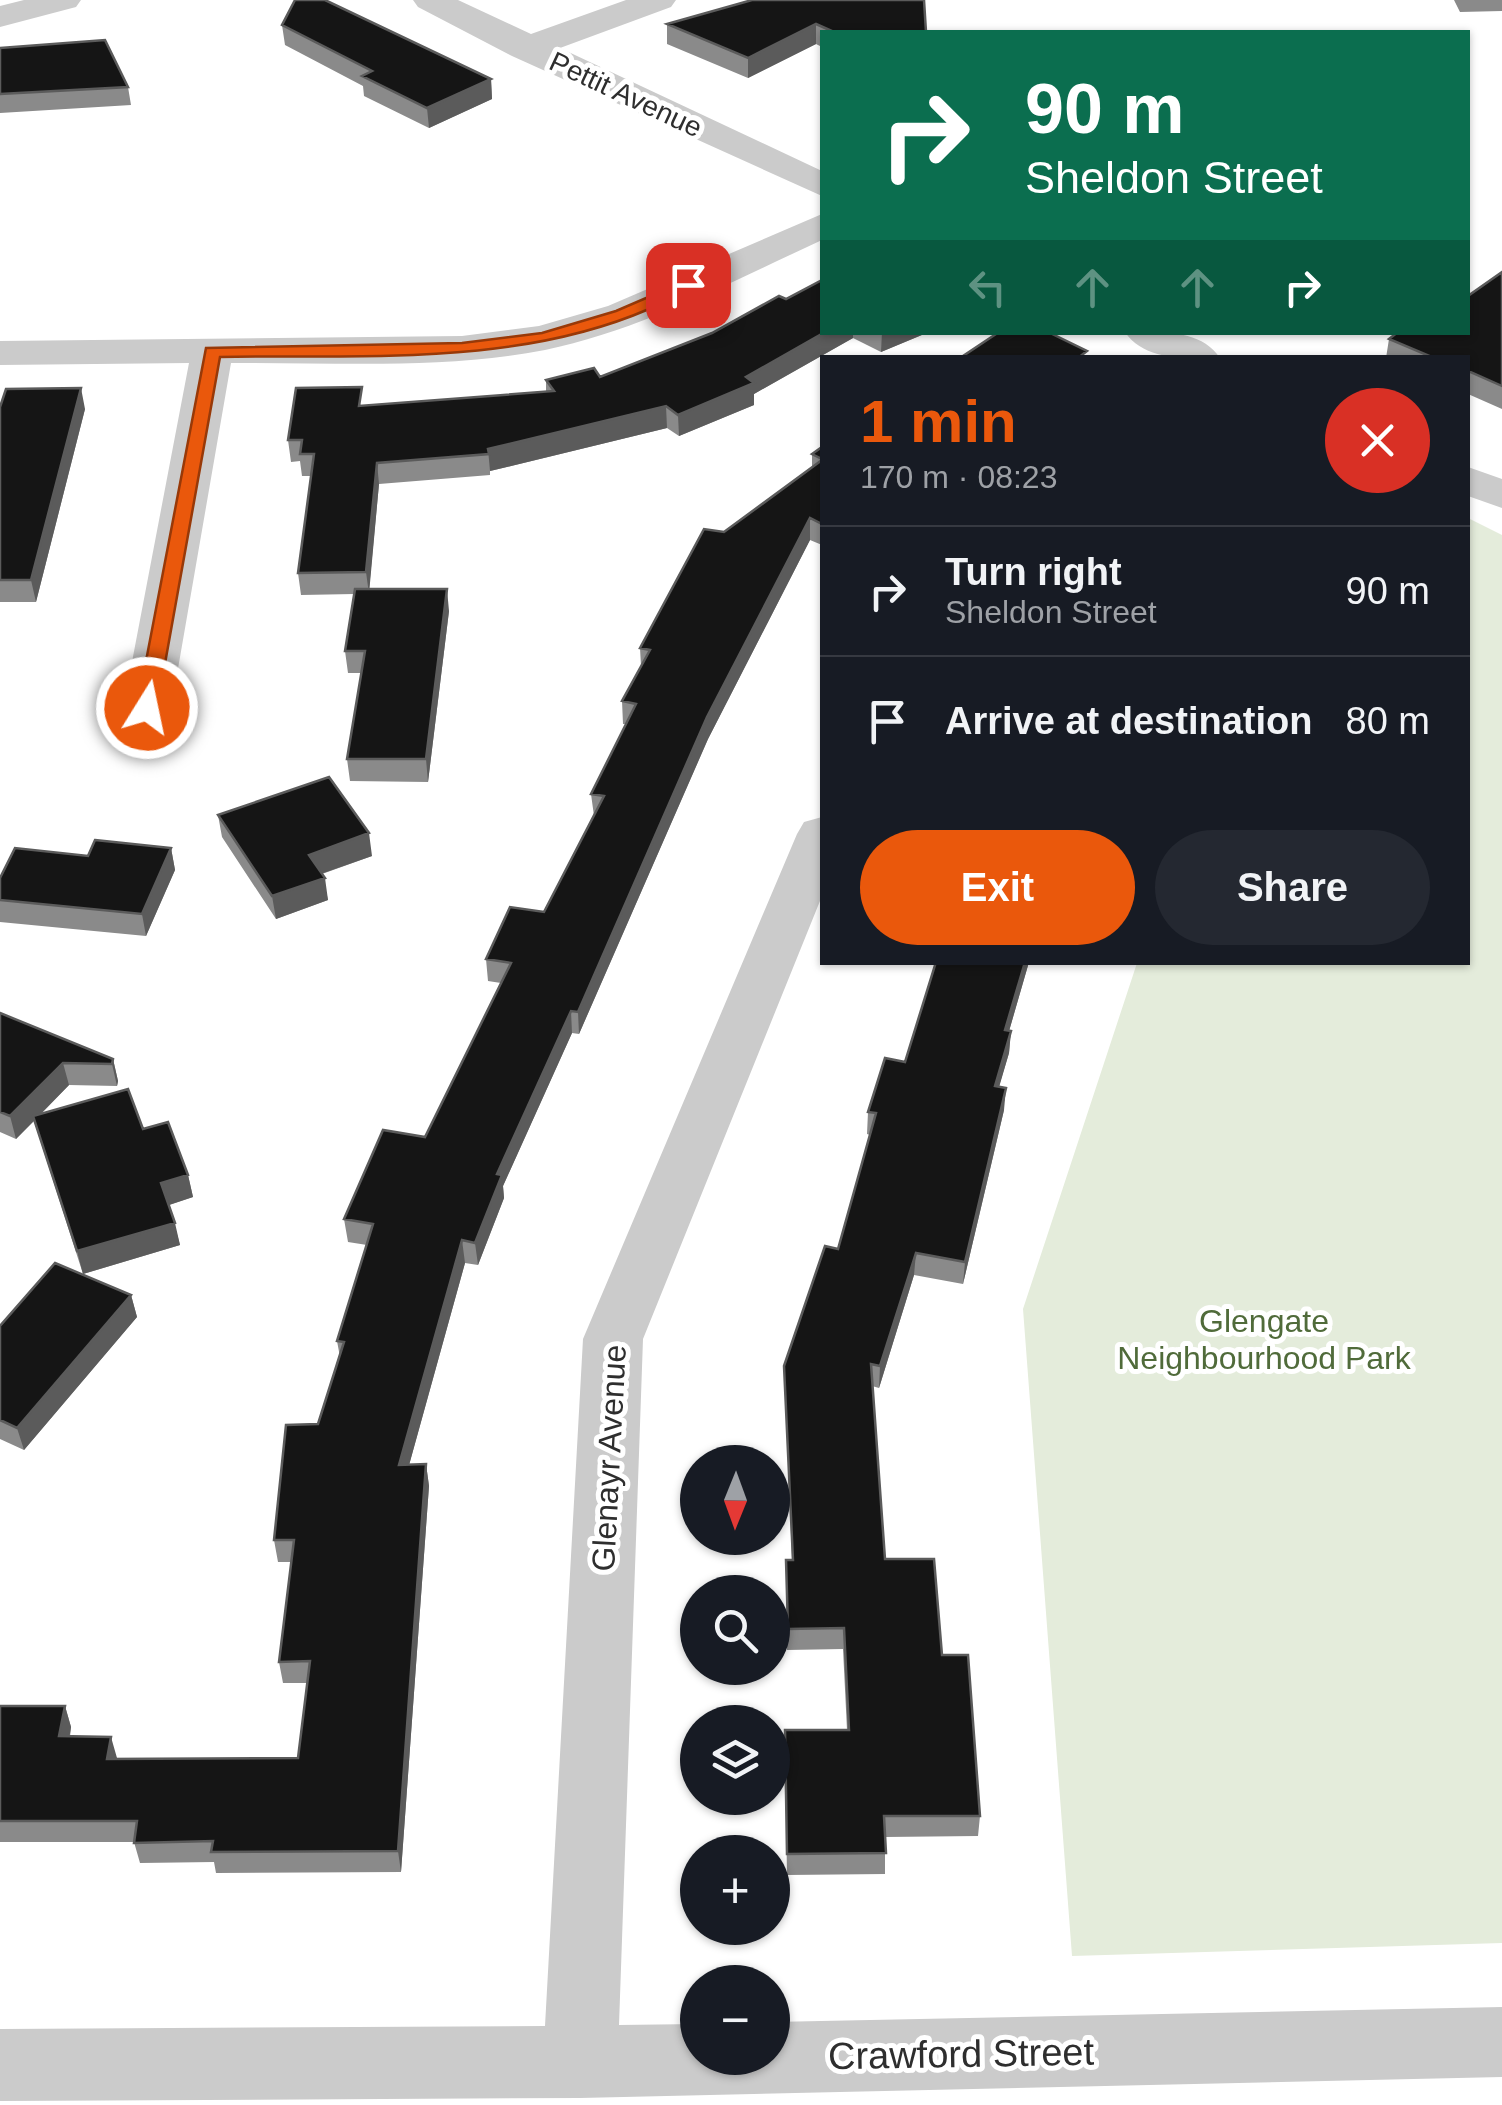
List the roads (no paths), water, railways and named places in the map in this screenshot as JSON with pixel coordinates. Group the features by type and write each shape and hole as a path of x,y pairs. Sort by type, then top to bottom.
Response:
{"street":[{"path":"0,17 64,0"},
{"name":"Pettit Avenue","path":"430,0 820,184"},
{"path":"525,48 659,0"},
{"path":"0,353 462,348 544,338 622,314 820,227"},
{"path":"1152,335 1194,355"},
{"path":"147,708 212,352"},
{"path":"1470,481 1502,495"},
{"name":"Glenayr Avenue","path":"580,2062 613,1339 820,839"},
{"name":"Crawford Street","path":"0,2066 580,2062 1502,2042"}],"park label":[{"name":"Glengate Neighbourhood Park","path":"1264,1340"}]}
